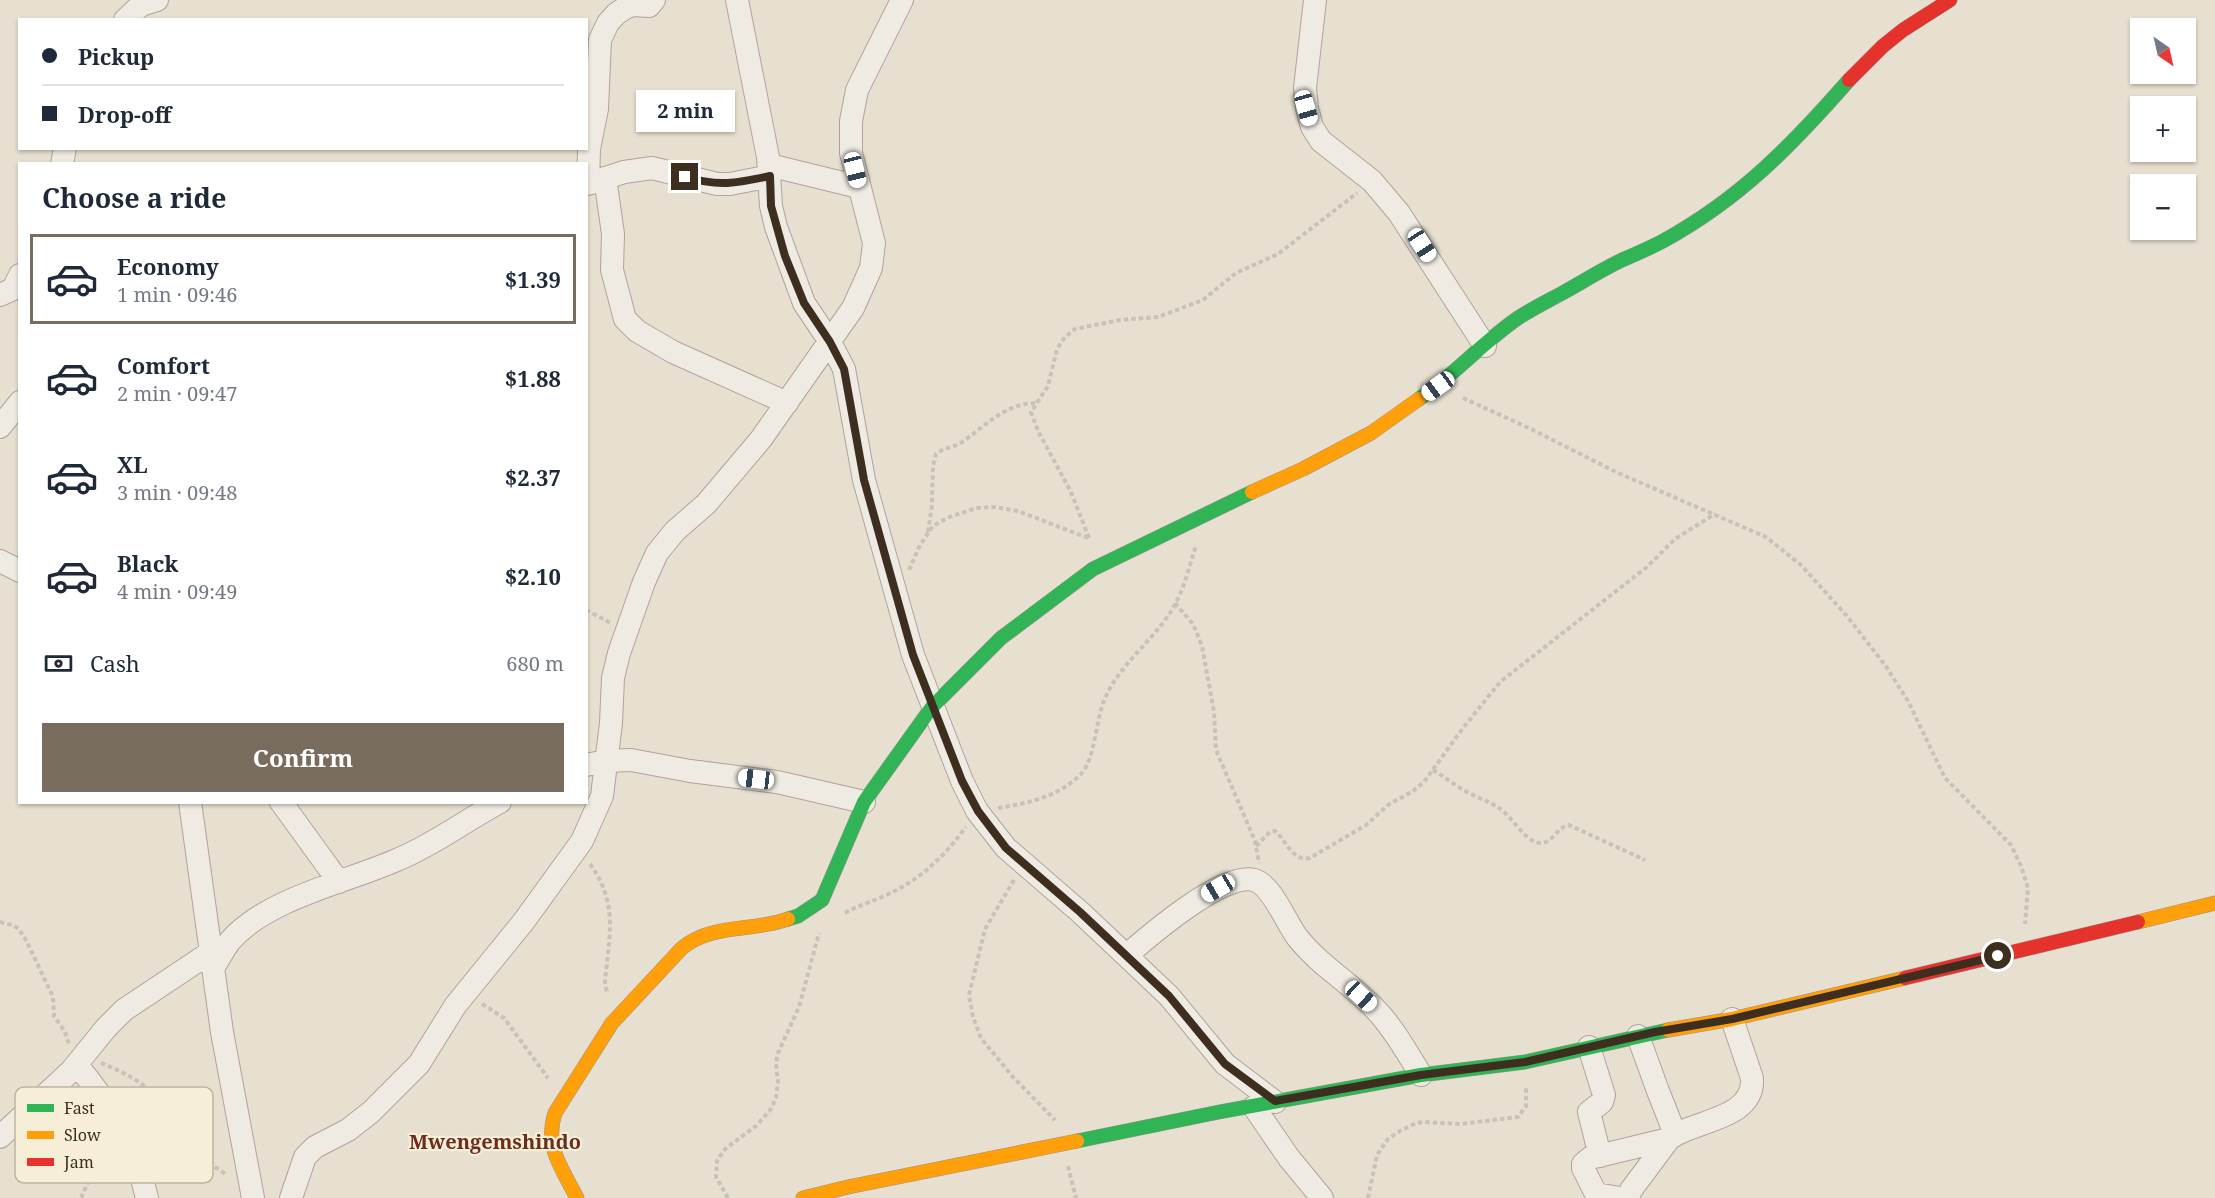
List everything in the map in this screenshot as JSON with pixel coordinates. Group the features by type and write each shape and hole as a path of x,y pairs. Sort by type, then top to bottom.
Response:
{"street":[{"path":"127,18 141,5 157,0"},
{"path":"654,0 649,6 633,4 616,14 600,40 597,109 589,149 593,183 613,234 612,270 625,319 637,331 673,352 787,403"},
{"path":"736,0 770,170 771,206 785,256 804,303 830,342 844,369 864,480 913,655 962,781 978,811 1006,848 1071,904 1169,996 1225,1064 1265,1104 1288,1158 1322,1198"},
{"path":"291,1198 305,1157 315,1147 348,1130 371,1112 403,1081 429,1050 455,1006 524,921 578,849 602,796 596,763 619,652 657,553 675,531 706,504 724,484 787,403 853,308 872,268 874,243 851,153 851,121 856,90 902,0"},
{"path":"1315,0 1305,88 1306,108 1312,127 1321,141 1372,181 1411,229 1485,346"},
{"path":"577,1198 552,1146 550,1129 563,1099 612,1023 673,956 693,939 718,930 778,922 798,916 822,900 864,802 932,707 1001,638 1093,569 1345,448 1438,386 1503,329 1542,304 1620,261 1662,242 1705,216 1754,179 1799,137 1849,80 1883,46 1903,30 1950,0"},
{"path":"593,183 641,168 652,168 717,184 741,182 770,170 859,187"},
{"path":"0,295 13,289 18,278"},
{"path":"0,427 18,404"},
{"path":"0,561 18,570"},
{"path":"596,763 631,760 690,771 777,782 864,802"},
{"path":"190,804 229,1074 252,1193"},
{"path":"282,804 339,882"},
{"path":"53,1087 77,1064 124,1010 212,960 252,921 276,907 400,859 497,804"},
{"path":"1127,955 1159,927 1218,888 1243,879 1254,880 1264,885 1297,937 1376,1010 1390,1026 1421,1075"},
{"path":"803,1198 859,1184 1219,1112 1421,1075 1525,1062 1638,1036 1732,1019 2215,903"},
{"path":"1620,1198 1599,1196 1593,1191 1583,1164 1590,1158 1672,1137 1735,1110 1750,1096 1752,1078 1732,1019"},
{"path":"1638,1036 1672,1137"},
{"path":"1590,1047 1604,1095 1602,1102 1589,1112 1600,1156"},
{"path":"77,1064 94,1087"},
{"path":"0,1137 15,1123"},
{"path":"1628,1198 1631,1190 1672,1137"},
{"path":"144,1183 147,1198"}],"path":[{"path":"1089,538 1071,492 1032,412 1048,386 1057,349 1065,337 1075,329 1120,320 1158,317 1203,300 1236,273 1278,254 1372,181"},
{"path":"1438,386 1616,472 1766,537 1782,548 1827,592 1885,665 1904,693 1945,778 2011,845 2028,888 2027,914 2020,951"},
{"path":"927,534 932,506 933,466 936,453 961,443 1006,409 1037,403"},
{"path":"908,572 933,526 947,518 976,508 995,507 1018,511 1125,553"},
{"path":"1256,846 1270,832 1275,831 1296,856 1303,860 1366,825 1397,799 1424,782 1500,682 1647,567 1675,539 1716,514"},
{"path":"838,917 884,896 915,879 937,863 978,811 1027,803 1052,795 1083,772 1092,754 1099,713 1114,681 1169,614 1183,586 1199,536"},
{"path":"1175,603 1193,624 1202,646 1214,712 1216,750 1256,846 1264,885"},
{"path":"1434,770 1467,792 1491,802 1527,836 1538,843 1545,842 1564,826 1569,825 1645,860"},
{"path":"578,849 596,872 609,899 611,927 605,982 610,998 621,1013"},
{"path":"1023,863 985,929 969,995 973,1017 981,1038 1012,1076 1056,1122 1069,1141"},
{"path":"728,1198 716,1178 717,1161 725,1149 756,1126 771,1109 776,1098 778,1053 799,1007 821,925 822,900"},
{"path":"0,922 12,925 22,933 47,982 52,997 54,1016 68,1037 77,1064 120,1071 145,1087"},
{"path":"455,1006 476,1003 486,1005 504,1018 563,1099"},
{"path":"1368,1198 1377,1155 1388,1139 1400,1131 1416,1123 1460,1124 1518,1117 1523,1113 1526,1106 1525,1062"},
{"path":"213,1166 252,1193"},
{"path":"81,1198 87,1183"}],"traffic: fast":[{"path":"1419,399 1518,318 1608,267 1663,241 1717,207 1764,169 1807,127 1849,80"},
{"path":"788,919 798,916 822,900 864,802 932,707 1001,638 1093,569 1252,492"},
{"path":"1077,1141 1421,1075 1525,1062 1668,1030"}],"traffic: slow":[{"path":"1252,492 1303,469 1371,433 1419,399"},
{"path":"2138,922 2215,903"},
{"path":"577,1198 556,1157 552,1125 555,1113 612,1023 682,948 694,940 720,931 761,926 788,919"},
{"path":"1668,1030 1732,1019 1905,978"},
{"path":"803,1198 1077,1141"}],"traffic: jam":[{"path":"1849,80 1883,46 1903,30 1950,0"},
{"path":"1905,978 2138,922"}],"district":[{"name":"Mwengemshindo","path":"495,1141"}],"route":[{"path":"685,177 704,182 729,184 770,176 771,206 785,256 804,303 830,342 844,369 864,480 913,655 962,781 978,811 1006,848 1080,912 1169,996 1225,1064 1275,1101 1421,1075 1525,1062 1655,1032 1732,1019 1998,956"}]}
